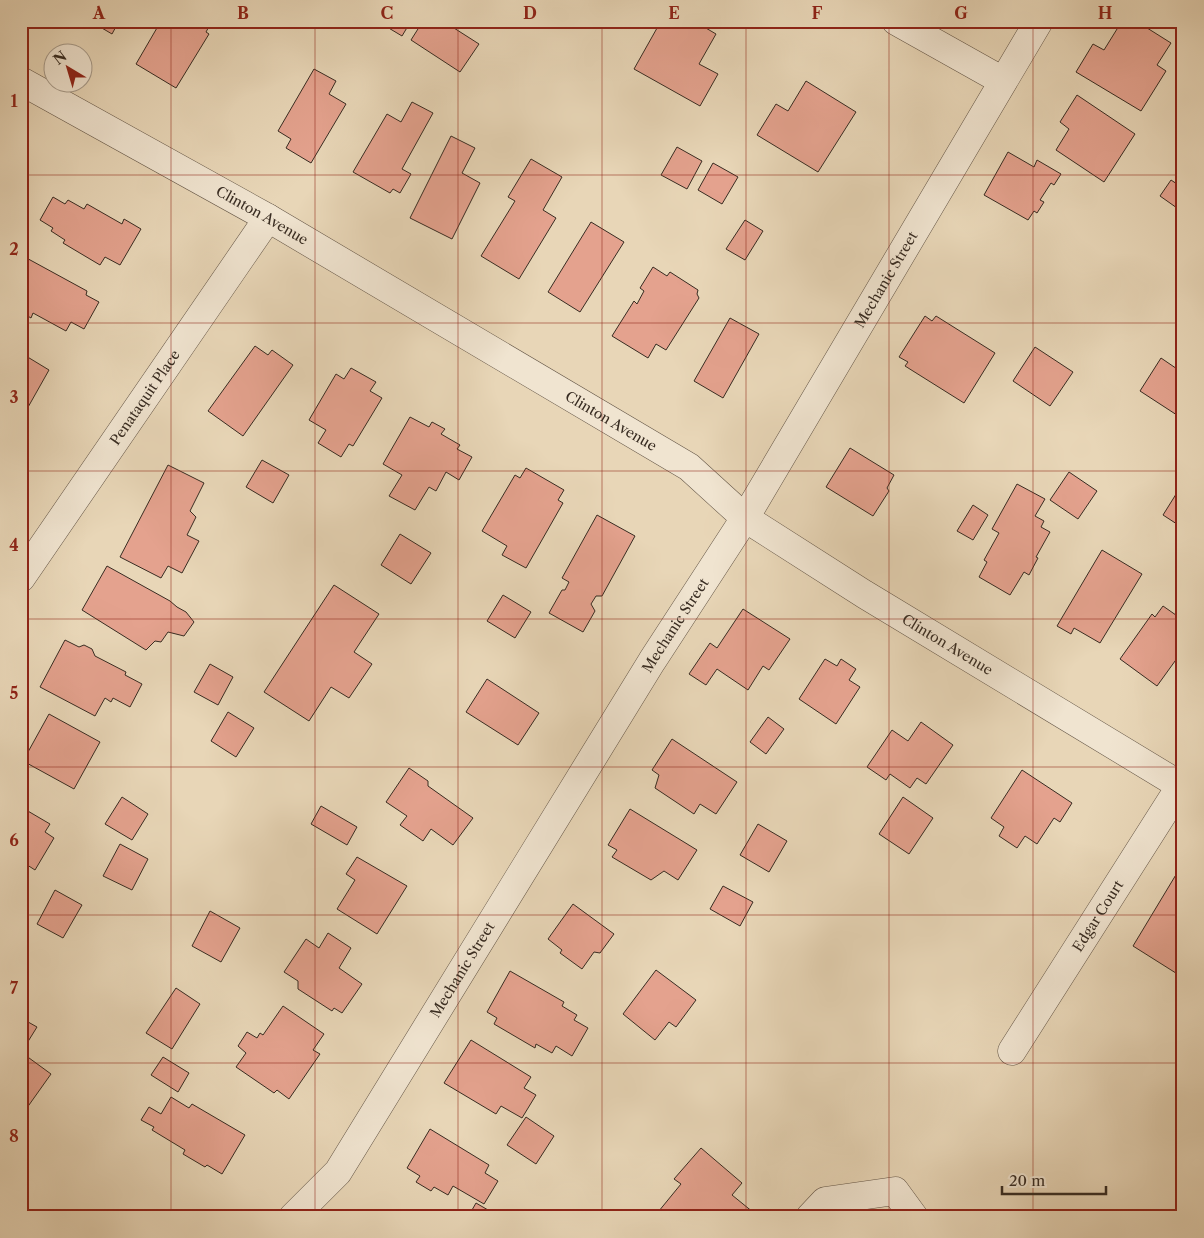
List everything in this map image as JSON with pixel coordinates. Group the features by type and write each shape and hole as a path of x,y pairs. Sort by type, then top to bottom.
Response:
{"street":[{"path":"896,21 1003,81"},
{"name":"Mechanic Street","path":"293,1217 338,1172 647,669 745,518 1038,21"},
{"name":"Clinton Avenue","path":"21,81 268,218 689,467 745,518 864,594 1182,785"},
{"name":"Penataquit Place","path":"21,578 268,218"},
{"name":"Edgar Court","path":"1012,1051 1182,785"},
{"path":"810,1217 825,1201 895,1191 914,1217"}],"building":[{"path":"90,21 119,21 112,34"},
{"path":"161,21 212,21 206,32 209,34 176,88 136,64"},
{"path":"377,21 411,21 402,36"},
{"path":"423,21 443,21 479,44 460,72 411,40"},
{"path":"661,21 694,21 716,34 699,64 718,74 700,106 634,69"},
{"path":"1122,21 1136,21 1171,43 1157,65 1166,71 1141,111 1076,72 1093,44 1104,50"},
{"path":"314,69 336,81 329,94 346,104 311,163 286,148 291,139 278,131"},
{"path":"806,81 856,112 818,172 757,135 776,104 788,111"},
{"path":"1077,95 1135,134 1104,182 1056,150 1069,129 1060,122"},
{"path":"412,102 433,113 402,169 411,174 400,193 393,189 390,193 353,172 387,114 401,122"},
{"path":"451,136 475,148 462,173 480,183 452,239 410,218"},
{"path":"677,147 702,161 687,189 661,175"},
{"path":"1008,152 1034,167 1037,160 1061,174 1054,185 1051,183 1040,200 1044,202 1037,213 1034,211 1028,220 984,195"},
{"path":"531,159 562,177 543,210 556,218 519,279 481,256 515,201 508,197"},
{"path":"713,163 738,177 722,204 698,190"},
{"path":"1171,180 1183,188 1183,199 1177,208 1160,196"},
{"path":"53,197 65,204 68,200 84,209 87,204 122,224 124,219 141,229 120,265 105,257 100,265 63,243 65,240 51,231 53,228 40,220"},
{"path":"745,220 763,231 745,260 726,249"},
{"path":"591,222 624,242 580,312 548,292"},
{"path":"21,255 87,291 86,295 99,302 84,329 71,322 66,331 33,313 31,318 21,312 23,306 21,305"},
{"path":"653,267 667,276 670,272 698,290 699,298 666,350 656,344 648,358 612,336 634,301 637,304 644,291 640,288"},
{"path":"925,316 932,321 936,316 995,353 964,403 905,366 908,362 899,357"},
{"path":"730,318 759,334 723,398 694,381"},
{"path":"255,346 268,355 272,350 293,365 243,436 208,411"},
{"path":"1035,347 1073,372 1050,406 1013,381"},
{"path":"21,353 49,370 27,409 21,405"},
{"path":"1161,358 1183,373 1183,419 1140,391"},
{"path":"351,368 376,382 370,391 382,398 353,446 349,444 341,457 318,443 326,430 309,420 336,374 344,379"},
{"path":"410,417 429,427 432,422 445,429 441,434 460,445 457,449 472,457 459,480 446,472 436,491 429,487 415,510 389,496 402,475 383,464"},
{"path":"850,448 894,475 887,488 889,491 873,516 826,487"},
{"path":"262,460 289,475 273,503 246,487"},
{"path":"168,465 204,483 190,511 196,517 187,535 199,541 182,573 168,566 161,578 120,557"},
{"path":"526,468 564,490 558,500 563,503 526,568 502,555 507,546 482,531 515,475 520,478"},
{"path":"1069,472 1097,491 1078,519 1050,500"},
{"path":"1183,483 1183,528 1163,515"},
{"path":"1017,484 1045,499 1035,516 1044,521 1041,527 1050,532 1036,557 1038,558 1029,575 1024,572 1010,595 979,577 987,562 984,560 999,533 992,529"},
{"path":"973,505 988,515 973,540 957,531"},
{"path":"597,515 635,536 602,596 596,596 591,604 595,611 583,632 549,613 562,590 565,590 569,582 562,578"},
{"path":"400,534 431,553 411,584 381,565"},
{"path":"1102,550 1142,574 1100,643 1074,628 1071,634 1057,626"},
{"path":"107,566 186,612 194,622 184,636 168,632 161,642 155,641 146,650 82,610"},
{"path":"334,585 379,614 354,652 372,664 349,698 331,687 309,721 264,692"},
{"path":"503,595 531,612 515,638 487,621"},
{"path":"1163,606 1183,620 1183,650 1157,686 1120,659 1152,614 1155,617"},
{"path":"743,609 790,639 769,670 763,666 748,690 717,669 706,685 689,674 710,643 717,648"},
{"path":"65,640 79,647 84,645 92,649 95,656 126,672 125,675 142,684 130,707 113,698 111,702 105,698 95,716 40,687"},
{"path":"825,659 837,666 841,659 856,669 849,680 860,687 836,724 799,699"},
{"path":"210,664 233,677 218,705 194,692"},
{"path":"487,679 539,713 518,745 466,712"},
{"path":"228,712 254,728 236,757 211,741"},
{"path":"49,714 100,742 74,789 23,761"},
{"path":"768,717 784,729 766,754 750,742"},
{"path":"921,722 953,745 926,784 917,778 910,788 890,774 886,780 867,767 892,730 908,741"},
{"path":"672,739 737,782 716,814 700,804 694,814 655,788 659,775 652,770"},
{"path":"409,768 428,781 428,786 473,818 453,845 431,829 423,841 400,825 407,816 386,802"},
{"path":"1022,770 1072,803 1060,822 1054,818 1037,844 1025,836 1017,848 999,836 1004,827 991,818"},
{"path":"122,797 148,814 132,840 105,824"},
{"path":"903,797 933,818 909,854 879,834"},
{"path":"321,806 357,827 347,845 311,824"},
{"path":"21,807 50,824 45,832 54,838 35,870 21,861"},
{"path":"630,809 697,850 678,880 664,871 651,880 612,857 617,850 608,845"},
{"path":"758,824 787,841 769,872 740,855"},
{"path":"120,844 148,859 132,890 103,876"},
{"path":"357,857 407,886 377,934 337,909 355,880 346,874"},
{"path":"1177,873 1183,877 1183,970 1179,975 1133,946"},
{"path":"723,886 753,902 740,926 710,909"},
{"path":"55,890 82,905 63,938 37,924"},
{"path":"573,904 614,934 600,953 594,952 582,969 560,953 562,950 548,939"},
{"path":"210,911 240,928 221,962 192,946"},
{"path":"328,933 351,948 339,968 362,984 342,1013 334,1008 332,1011 298,989 298,981 284,972 306,939 319,948"},
{"path":"656,970 696,1000 676,1027 669,1022 655,1040 623,1014"},
{"path":"510,971 564,1002 562,1006 577,1015 574,1020 588,1028 572,1056 556,1046 552,1053 536,1044 535,1048 494,1024 497,1018 487,1012"},
{"path":"176,988 200,1004 172,1049 146,1033"},
{"path":"283,1006 324,1034 313,1050 320,1054 289,1099 277,1090 274,1093 236,1067 246,1053 238,1046 247,1032 257,1038 260,1033 263,1035"},
{"path":"21,1018 37,1027 24,1048 21,1047"},
{"path":"471,1040 531,1077 524,1088 536,1095 522,1118 501,1106 496,1114 444,1083"},
{"path":"25,1055 51,1074 24,1112 21,1110 21,1060"},
{"path":"163,1057 189,1073 178,1092 151,1075"},
{"path":"171,1097 189,1108 192,1104 245,1135 222,1174 207,1165 205,1167 183,1154 185,1150 152,1130 154,1127 141,1120 149,1107 161,1114"},
{"path":"526,1117 554,1136 536,1164 507,1145"},
{"path":"430,1129 489,1165 485,1173 498,1181 484,1204 453,1186 448,1195 434,1187 431,1191 416,1182 420,1176 407,1168"},
{"path":"701,1148 742,1183 732,1195 759,1217 654,1217 681,1184 674,1179"},
{"path":"476,1203 500,1217 468,1217"},
{"path":"42,1211 48,1217 37,1217"},
{"path":"370,1211 380,1217 366,1217"}]}
